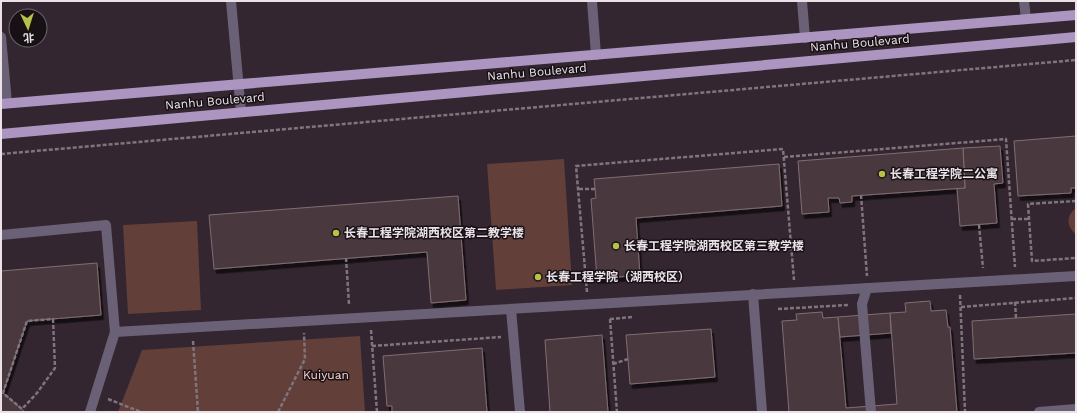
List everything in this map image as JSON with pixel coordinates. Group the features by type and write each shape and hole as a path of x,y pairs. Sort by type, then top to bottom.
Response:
{"main road":[{"name":"Nanhu Boulevard","path":"4,103 1076,15"},
{"name":"Nanhu Boulevard","path":"1,134 1076,37"}],"street":[{"path":"231,1 241,112"},
{"path":"592,1 596,55"},
{"path":"802,1 805,38"},
{"path":"1024,1 1026,19"},
{"path":"1,37 4,103"},
{"path":"1,234 106,225 115,332 97,395 90,412"},
{"path":"115,332 1076,276"},
{"path":"867,288 862,304 871,412"},
{"path":"753,294 762,412"},
{"path":"511,309 520,412"},
{"path":"1039,412 1076,409"}],"path":[{"path":"1,154 1076,60"},
{"path":"784,157 1006,139 1016,279"},
{"path":"588,304 576,166 783,149 794,280"},
{"path":"579,189 595,189"},
{"path":"861,196 867,288"},
{"path":"1076,201 1028,204 1032,261 1076,258"},
{"path":"1012,219 1029,219"},
{"path":"979,225 983,268"},
{"path":"346,258 349,304"},
{"path":"960,283 965,412"},
{"path":"953,297 961,297"},
{"path":"961,307 1076,298"},
{"path":"1015,302 1016,318"},
{"path":"608,303 617,412"},
{"path":"773,309 862,304"},
{"path":"610,319 641,317"},
{"path":"54,319 55,368 38,393 22,409 3,393 27,321 54,319"},
{"path":"278,412 306,359 303,321"},
{"path":"192,327 198,412"},
{"path":"378,412 372,346 513,336"},
{"path":"613,364 628,360"},
{"path":"97,395 141,412"}],"green space":[{"path":"564,159 572,285 496,290 487,164"},
{"path":"1076,208 1076,234 1070,228 1068,221 1070,214"},
{"path":"197,221 201,310 128,314 123,225"},
{"name":"Kuiyuan","path":"360,336 365,412 118,412 142,350"}],"building":[{"path":"1076,136 1076,188 1071,188 1071,193 1018,196 1014,141"},
{"path":"1000,146 1003,183 994,184 997,223 960,226 957,188 965,188 963,148"},
{"name":"长春工程学院二公寓","path":"963,148 965,188 852,196 852,202 840,203 839,198 828,198 829,212 802,214 798,161"},
{"name":"长春工程学院湖西校区第三教学楼","path":"779,164 782,206 636,218 640,275 597,279 591,199 596,198 594,179"},
{"name":"长春工程学院湖西校区第二教学楼","path":"458,196 466,300 431,303 427,252 214,269 209,215"},
{"path":"97,263 101,315 27,321 3,393 25,412 1,412 1,271"},
{"path":"930,301 931,311 946,310 948,327 950,327 957,412 789,412 782,321 797,320 796,314 822,312 823,318 838,317 846,408 897,404 890,313 906,312 905,303"},
{"path":"890,313 891,333 840,337 838,317"},
{"path":"1076,314 1076,353 974,359 972,321"},
{"path":"711,329 715,377 630,384 626,335"},
{"path":"602,335 608,412 550,412 545,340"},
{"path":"482,348 487,412 392,412 392,406 387,406 383,356"}],"place":[{"name":"长春工程学院二公寓","path":"882,174"},
{"name":"长春工程学院湖西校区第二教学楼","path":"336,233"},
{"name":"长春工程学院湖西校区第三教学楼","path":"616,246"},
{"name":"长春工程学院（湖西校区）","path":"538,277"}]}
